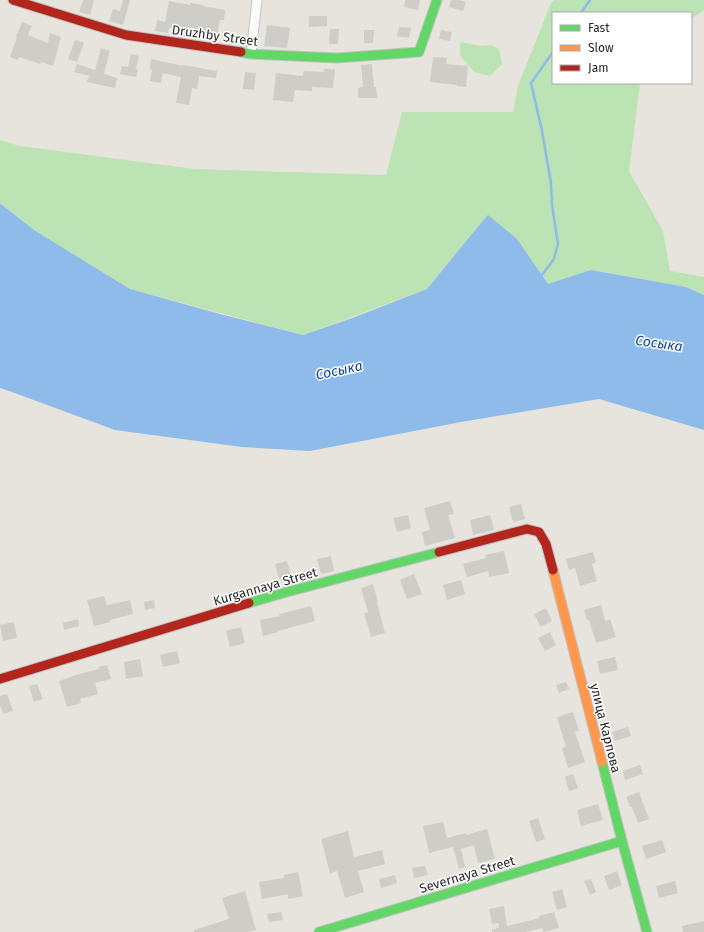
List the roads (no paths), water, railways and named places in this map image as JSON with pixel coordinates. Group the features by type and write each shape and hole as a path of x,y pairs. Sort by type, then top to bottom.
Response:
{"street":[{"name":"Druzhby Street","path":"13,0 126,35 251,54 337,58 419,52 437,0"},
{"path":"251,54 257,0"},
{"name":"Kurgannaya Street","path":"0,679 287,592 527,529 539,532"},
{"name":"улица Карпова","path":"539,532 546,544 622,841 648,932"},
{"name":"Severnaya Street","path":"319,932 622,841"}],"water":[{"name":"Сосыка","path":"0,204 34,230 130,289 303,335 355,317 427,289 488,215 517,239 548,284 591,270 686,287 704,295 704,430 599,399 461,422 310,451 242,447 115,430 0,388"}],"waterway":[{"path":"582,12 590,0"},
{"path":"542,275 554,259 558,244 552,205 551,183 542,131 531,83 552,53"}]}
